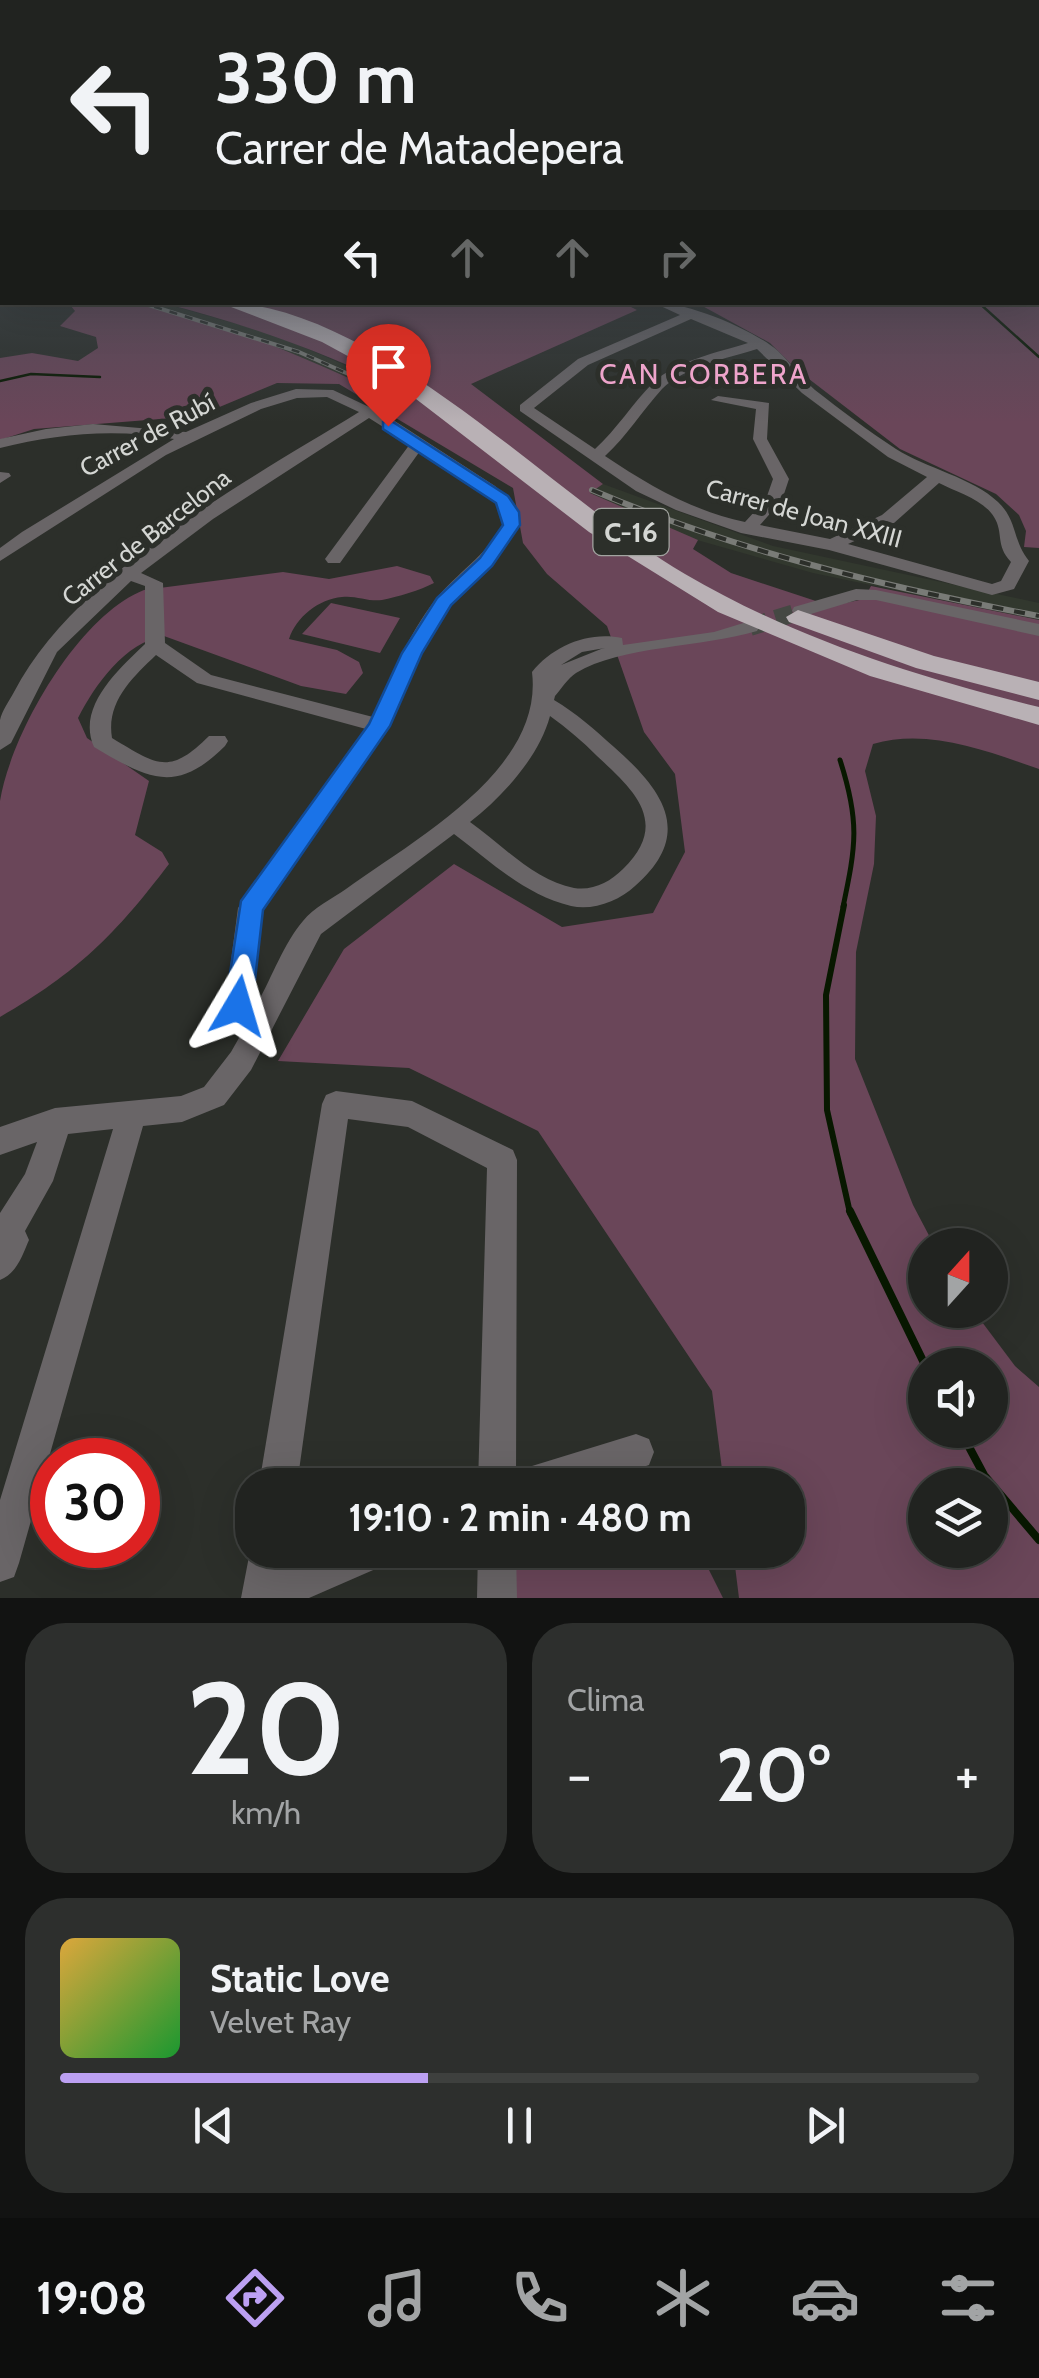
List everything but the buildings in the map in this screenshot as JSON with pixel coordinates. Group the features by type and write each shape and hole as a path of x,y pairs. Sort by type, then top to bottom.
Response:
{"highway":[{"name":"C-16","path":"235,305 320,334 382,366 611,538 706,596 830,652 1039,717"},
{"name":"C-16","path":"264,305 332,329 399,363 628,531 741,596 900,661 1039,700"},
{"path":"741,596 925,662 1039,691"}],"street":[{"path":"686,308 758,344 807,390 876,442 998,509 1004,518 1009,550 1030,559"},
{"name":"Carrer de Joan XXIII","path":"686,308 584,362 525,408 594,457 662,498 739,526 832,546 992,590 1008,585 1030,559"},
{"path":"594,457 616,438 660,383 705,361 758,344"},
{"name":"Carrer de Rubí","path":"0,556 118,474 188,437 277,398 304,390 332,393 368,413"},
{"path":"718,400 764,406 760,439 781,478 774,500 739,526"},
{"path":"262,1016 238,1006 250,908 379,726 412,653 443,602 486,562 512,525 502,500 368,413"},
{"name":"Carrer de Barcelona","path":"0,742 58,639 130,576 248,488 368,413"},
{"path":"0,444 70,429 115,428 188,437"},
{"path":"334,560 418,443"},
{"path":"832,546 888,519 938,475"},
{"path":"130,576 154,583 155,645 129,670 102,708 98,726 102,742 151,770 177,774 196,764 217,741"},
{"path":"801,611 856,594 876,595 1039,630"},
{"path":"0,1141 55,1122 182,1109 214,1096 229,1081 312,926 456,823 518,759 536,728 544,698 567,670 588,659 750,627"},
{"path":"155,645 204,679 379,726"},
{"path":"456,823 545,886 574,898 601,895 619,887 651,859 660,824 650,795 544,698"},
{"path":"281,1468 336,1104 412,1114 502,1160 497,1468"},
{"path":"0,1564 132,1114"},
{"path":"0,1264 13,1240 4,1234 38,1189 52,1149 55,1122"},
{"path":"586,1468 636,1452"},
{"path":"262,1598 266,1568"},
{"path":"262,1598 331,1568"},
{"path":"497,1568 498,1598"}],"shaded area":[{"path":"64,305 134,305 162,310 297,355 394,399 407,392 287,341 169,305 627,305 637,310 471,384 603,484 590,493 698,540 693,549 731,573 831,606 864,599 871,586 1039,620 1039,769 936,740 873,744 865,771 876,816 874,864 856,952 855,1059 925,1228 908,1228 908,1328 986,1328 1002,1348 908,1348 908,1448 1008,1448 1008,1357 1039,1387 1039,1598 739,1598 735,1568 805,1568 805,1468 722,1468 712,1391 538,1131 409,1068 278,1061 344,949 454,864 562,927 653,913 685,852 675,774 644,732 607,626 547,574 523,543 513,488 339,384 277,383 198,416 34,429 0,440 0,358 32,353 78,361 98,348 96,337 60,326 75,311"},
{"path":"132,305 169,305 276,335 408,393 394,399 255,340"},
{"path":"701,305 1039,305 1039,548 1024,547 1026,531 1019,515 996,494 900,449 796,369 770,343"},
{"path":"603,484 773,546 1039,603 1039,620 813,573 690,538 589,493"},
{"path":"397,566 430,576 434,583 382,600 333,598 317,605 292,631 289,639 337,650 359,662 363,673 346,694 301,686 164,636 136,647 113,667 78,718 87,738 149,781 135,835 162,852 169,864 94,950 52,984 0,1017 0,801 18,743 33,711 73,650 120,603 144,590 283,572 329,579"},
{"path":"331,603 400,618 380,653 302,634"},
{"path":"497,1568 708,1568 723,1598 497,1598"}],"waterway":[{"path":"981,305 1039,357"},
{"path":"0,381 31,374 100,377"},
{"path":"840,760 851,800 854,834 843,907"},
{"path":"844,905 826,995 827,1110 850,1213"},
{"path":"850,1211 917,1348"},
{"path":"970,1448 984,1475 1039,1540"}],"tunnel":[{"path":"750,627 801,611"}],"railway":[{"path":"149,305 299,352 400,397"},
{"path":"592,490 701,531 812,565 1039,616"}],"district":[{"name":"CAN CORBERA","path":"704,374"}],"route":[{"path":"238,1006 250,908 379,726 412,653 443,602 486,562 512,525 510,512 494,493 388,426"}]}
